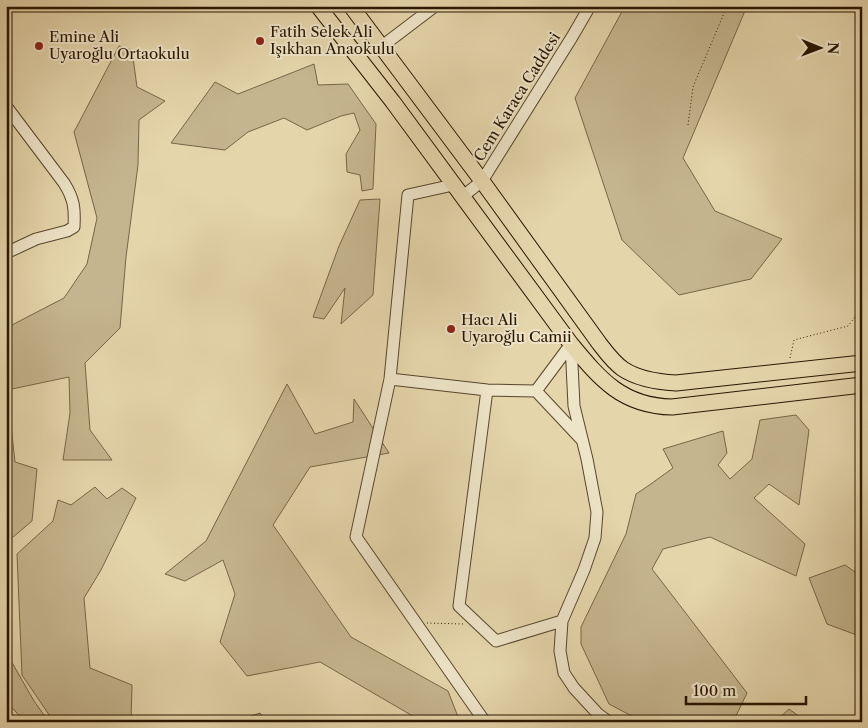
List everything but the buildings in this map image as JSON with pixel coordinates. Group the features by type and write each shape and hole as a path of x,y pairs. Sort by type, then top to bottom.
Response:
{"main road":[{"path":"318,6 393,102 571,344 592,370 616,391 629,398 657,406 672,407 862,385"},
{"path":"351,6 482,181 598,342 623,369 645,378 676,383 862,363"}],"street":[{"path":"381,47 435,6"},
{"name":"Cem Karaca Caddesi","path":"462,198 482,181 590,6"},
{"path":"6,106 64,183 72,196 74,213 74,226 67,231 36,239 6,253"},
{"path":"453,185 408,195 390,379 356,537 485,722"},
{"path":"536,391 571,344"},
{"path":"571,344 574,406 597,512 595,538 584,570 562,621 560,651 564,673 574,688 598,714 609,722"},
{"path":"390,379 486,390 536,391 583,441"},
{"path":"486,390 459,606 496,641 562,621"},
{"path":"6,717 11,722"}],"path":[{"path":"688,125 693,87 727,6"},
{"path":"788,371 794,340 848,326 862,308"},
{"path":"415,622 479,625"}],"shaded area":[{"path":"625,6 747,6 683,158 715,211 782,239 751,279 679,295 622,240 575,98"},
{"path":"119,46 132,50 137,87 165,101 139,120 138,165 126,257 120,328 85,363 90,430 112,460 63,460 70,413 69,377 7,390 15,462 37,469 32,521 6,543 6,346 12,325 64,298 87,264 97,218 74,132"},
{"path":"314,64 318,85 348,84 376,124 373,189 362,191 360,175 347,172 346,154 360,130 354,113 341,116 307,130 284,118 248,132 225,150 171,143 215,82 238,94"},
{"path":"380,199 373,295 341,324 345,288 324,319 313,317 339,246 360,200"},
{"path":"287,384 315,434 353,422 354,399 389,453 310,467 273,525 351,637 448,691 460,722 423,722 320,662 247,676 220,642 235,594 223,560 185,581 165,574 206,541"},
{"path":"796,415 809,430 799,505 769,484 754,498 805,544 796,576 710,537 663,549 652,569 747,693 733,722 643,722 609,704 581,644 581,627 626,534 636,494 673,468 663,449 723,431 727,453 718,465 730,479 752,459 760,420"},
{"path":"95,487 107,499 122,488 136,498 101,570 84,598 90,668 132,685 131,722 54,722 22,675 17,554 53,521 58,500 71,505"},
{"path":"845,565 862,577 862,637 827,624 809,578"},
{"path":"6,652 34,701 49,722 25,722 6,701"},
{"path":"789,709 807,722 775,722"},
{"path":"260,713 267,722 241,722 242,719"}],"place":[{"name":"Fatih Selek Ali Işıkhan Anaokulu","path":"260,41"},
{"name":"Emine Ali Uyaroğlu Ortaokulu","path":"39,46"},
{"name":"Hacı Ali Uyaroğlu Camii","path":"451,329"}]}
